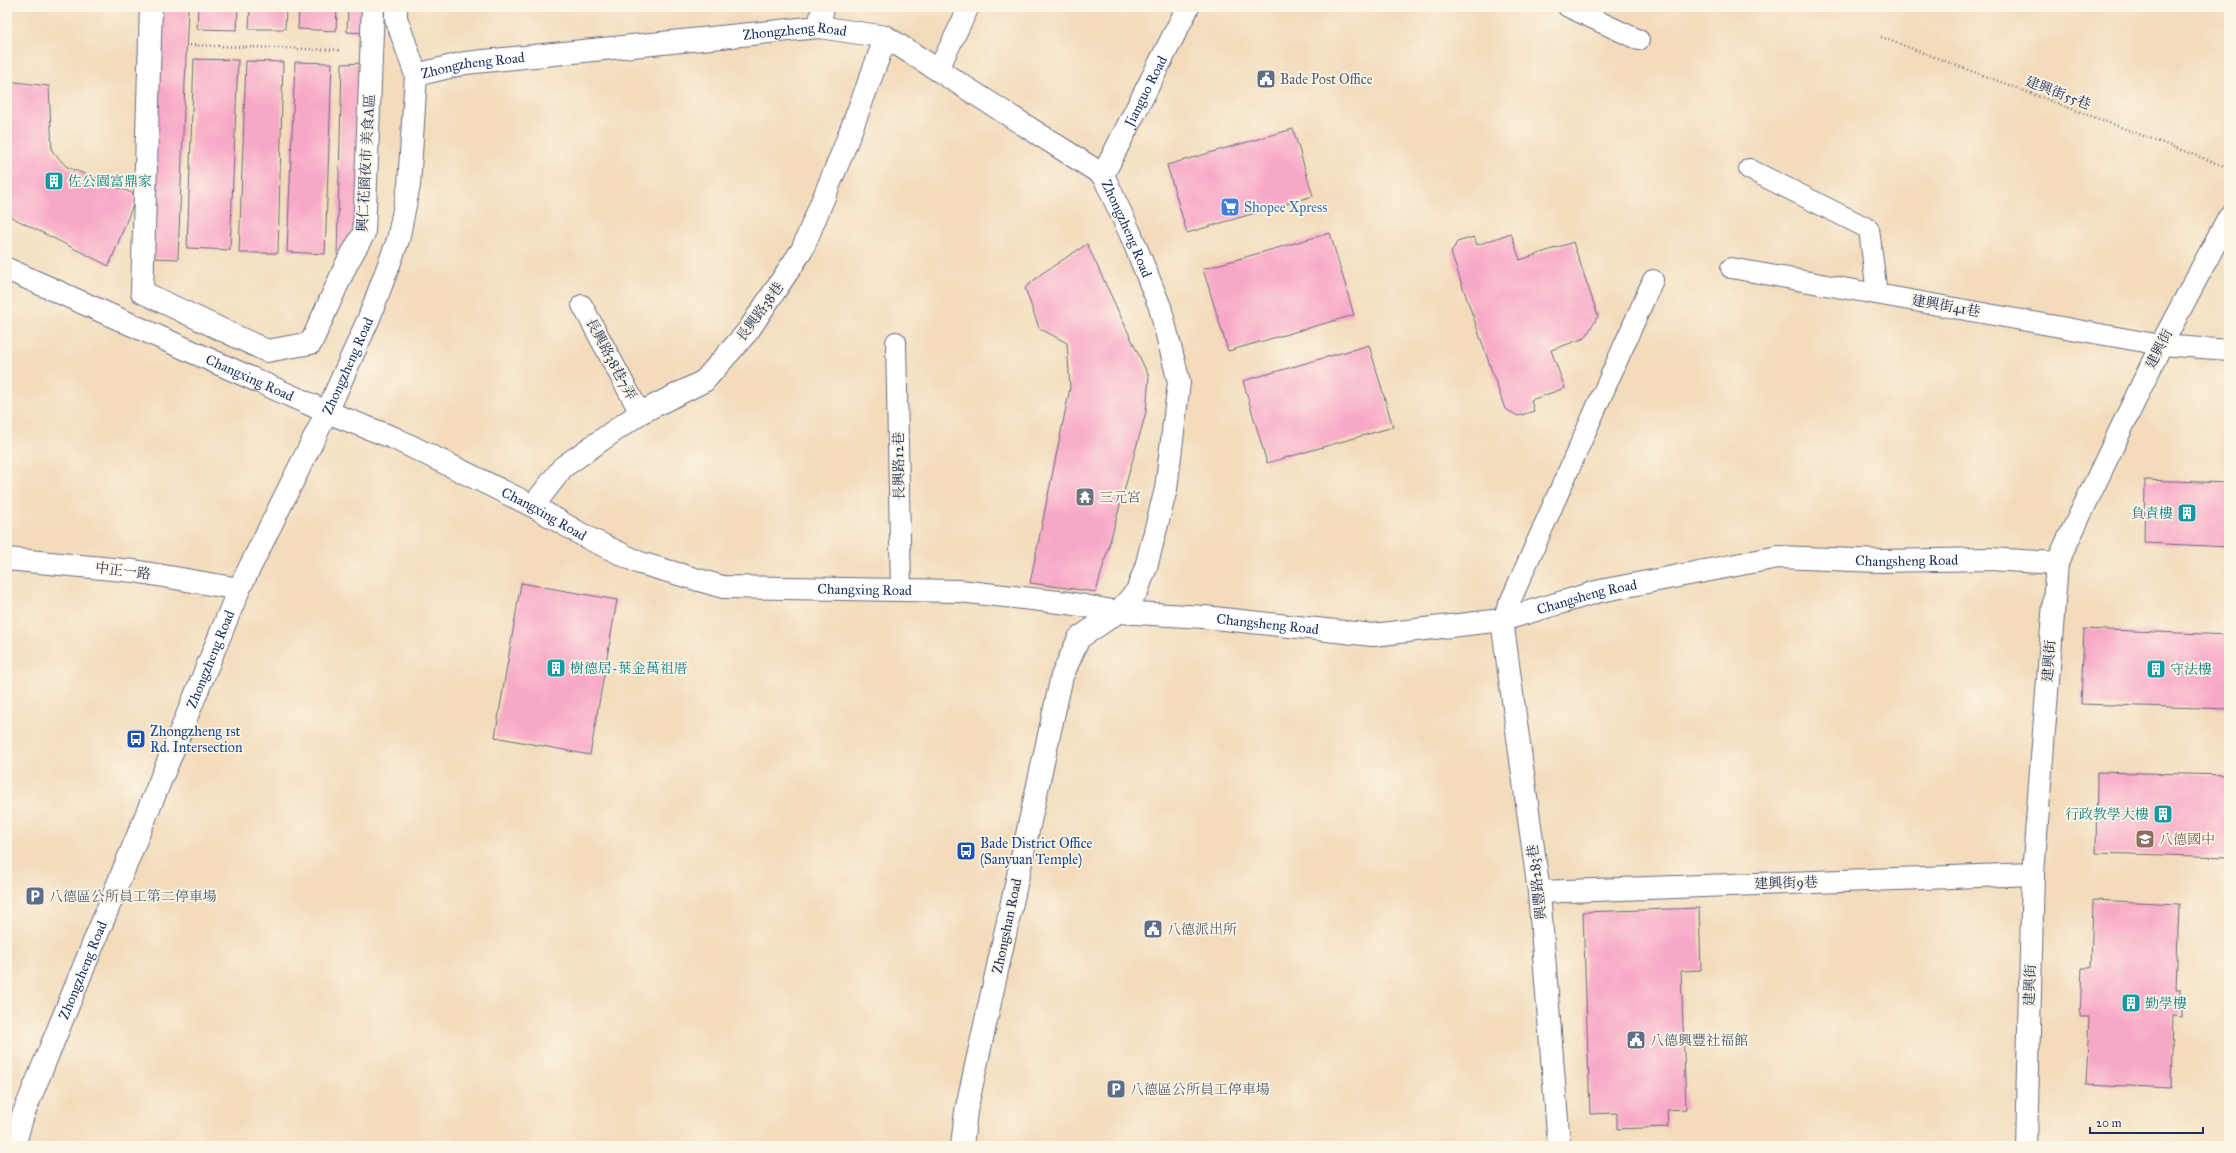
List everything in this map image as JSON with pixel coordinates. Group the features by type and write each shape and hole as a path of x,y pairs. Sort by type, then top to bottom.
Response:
{"street":[{"name":"興仁花園夜市 美食A區","path":"151,7 142,292 267,351 312,343 347,263 364,233 373,7"},
{"path":"396,7 396,18 416,74"},
{"name":"Jianguo Road","path":"1103,175 1188,7"},
{"name":"Zhongzheng Road","path":"14,1146 22,1115 239,589 327,412 369,318 398,240 409,185 416,74 465,63 821,17 886,37 1103,175 1131,235 1160,307 1179,382 1166,489 1146,567 1137,591 1118,612"},
{"name":"長興路38巷","path":"533,506 563,467 640,413 704,381 748,331 802,250 843,151 886,37"},
{"name":"建興街","path":"2026,1146 2033,874 2057,563 2161,345 2229,217"},
{"name":"Changxing Road","path":"7,269 327,412 394,438 533,506 586,537 640,563 723,587 960,591 1068,603 1118,612"},
{"name":"Changsheng Road","path":"1118,612 1204,617 1373,635 1502,620 1600,591 1778,557 1880,561 1990,559 2057,563"},
{"name":"中正一路","path":"7,559 134,571 239,589"},
{"name":"Zhongshan Road","path":"962,1146 966,1111 1062,676 1079,638 1118,612"},
{"name":"興豐路283巷","path":"1502,620 1539,892 1559,1146"},
{"name":"建興街9巷","path":"1539,892 2033,874"}],"lane":[{"path":"938,70 969,7"},
{"path":"1568,7 1639,40"},
{"path":"1749,169 1869,229 1877,294"},
{"name":"建興街41巷","path":"1731,268 2161,345 2229,350"},
{"path":"1502,620 1653,280"},
{"name":"長興路38巷7弄","path":"582,305 640,413"},
{"name":"長興路12巷","path":"896,342 901,590"}],"path":[{"name":"建興街55巷","path":"1881,37 2229,168"},
{"path":"186,45 371,50"}],"building":[{"path":"157,7 188,7 178,259 152,258"},
{"path":"198,7 238,7 237,30 197,29"},
{"path":"250,7 286,7 285,29 249,29"},
{"path":"299,7 337,7 336,31 298,29"},
{"path":"348,7 367,7 366,33 347,32"},
{"path":"194,59 238,60 230,250 187,248"},
{"path":"246,61 283,62 278,253 239,253"},
{"path":"295,62 332,63 325,254 287,252"},
{"path":"362,63 359,256 337,254 342,64"},
{"name":"佐公園富鼎家","path":"7,81 49,86 52,151 67,167 137,195 109,266 7,215"},
{"path":"1293,129 1313,196 1187,233 1167,165"},
{"path":"1330,233 1354,315 1228,351 1203,269"},
{"path":"1511,233 1520,260 1573,242 1598,316 1585,338 1551,350 1565,388 1531,400 1534,411 1518,416 1505,409 1451,253 1457,242 1474,237 1477,245"},
{"name":"三元宮","path":"1087,244 1149,377 1146,412 1096,592 1030,583 1070,388 1067,343 1039,328 1025,288 1041,274"},
{"path":"1369,345 1393,427 1267,463 1243,381"},
{"name":"負責樓","path":"2145,480 2229,483 2229,547 2144,543"},
{"name":"樹德居-葉金萬祖厝","path":"521,583 617,600 590,755 495,737"},
{"name":"守法樓","path":"2084,629 2229,635 2229,709 2081,704"},
{"name":"行政教學大樓","path":"2097,772 2229,775 2229,857 2096,853"},
{"name":"勤學樓","path":"2093,900 2179,904 2176,990 2181,990 2181,1016 2173,1015 2171,1088 2086,1084 2089,1017 2080,1017 2082,968 2091,968"},
{"name":"八德興豐社福館","path":"1699,908 1701,970 1681,971 1686,1109 1667,1110 1668,1127 1617,1129 1617,1113 1590,1114 1583,912"}],"place":[{"name":"Bade Post Office","path":"1266,79"},
{"name":"佐公園富鼎家","path":"54,181"},
{"name":"Shopee Xpress","path":"1230,207"},
{"name":"三元宮","path":"1085,497"},
{"name":"負責樓","path":"2187,513"},
{"name":"樹德居-葉金萬祖厝","path":"556,668"},
{"name":"守法樓","path":"2156,669"},
{"name":"Zhongzheng 1st Rd. Intersection","path":"136,739"},
{"name":"行政教學大樓","path":"2163,814"},
{"name":"八德國中","path":"2145,839"},
{"name":"Bade District Office (Sanyuan Temple)","path":"966,851"},
{"name":"八德區公所員工第二停車場","path":"35,896"},
{"name":"八德派出所","path":"1153,929"},
{"name":"勤學樓","path":"2131,1003"},
{"name":"八德興豐社福館","path":"1636,1040"},
{"name":"八德區公所員工停車場","path":"1116,1089"}]}
